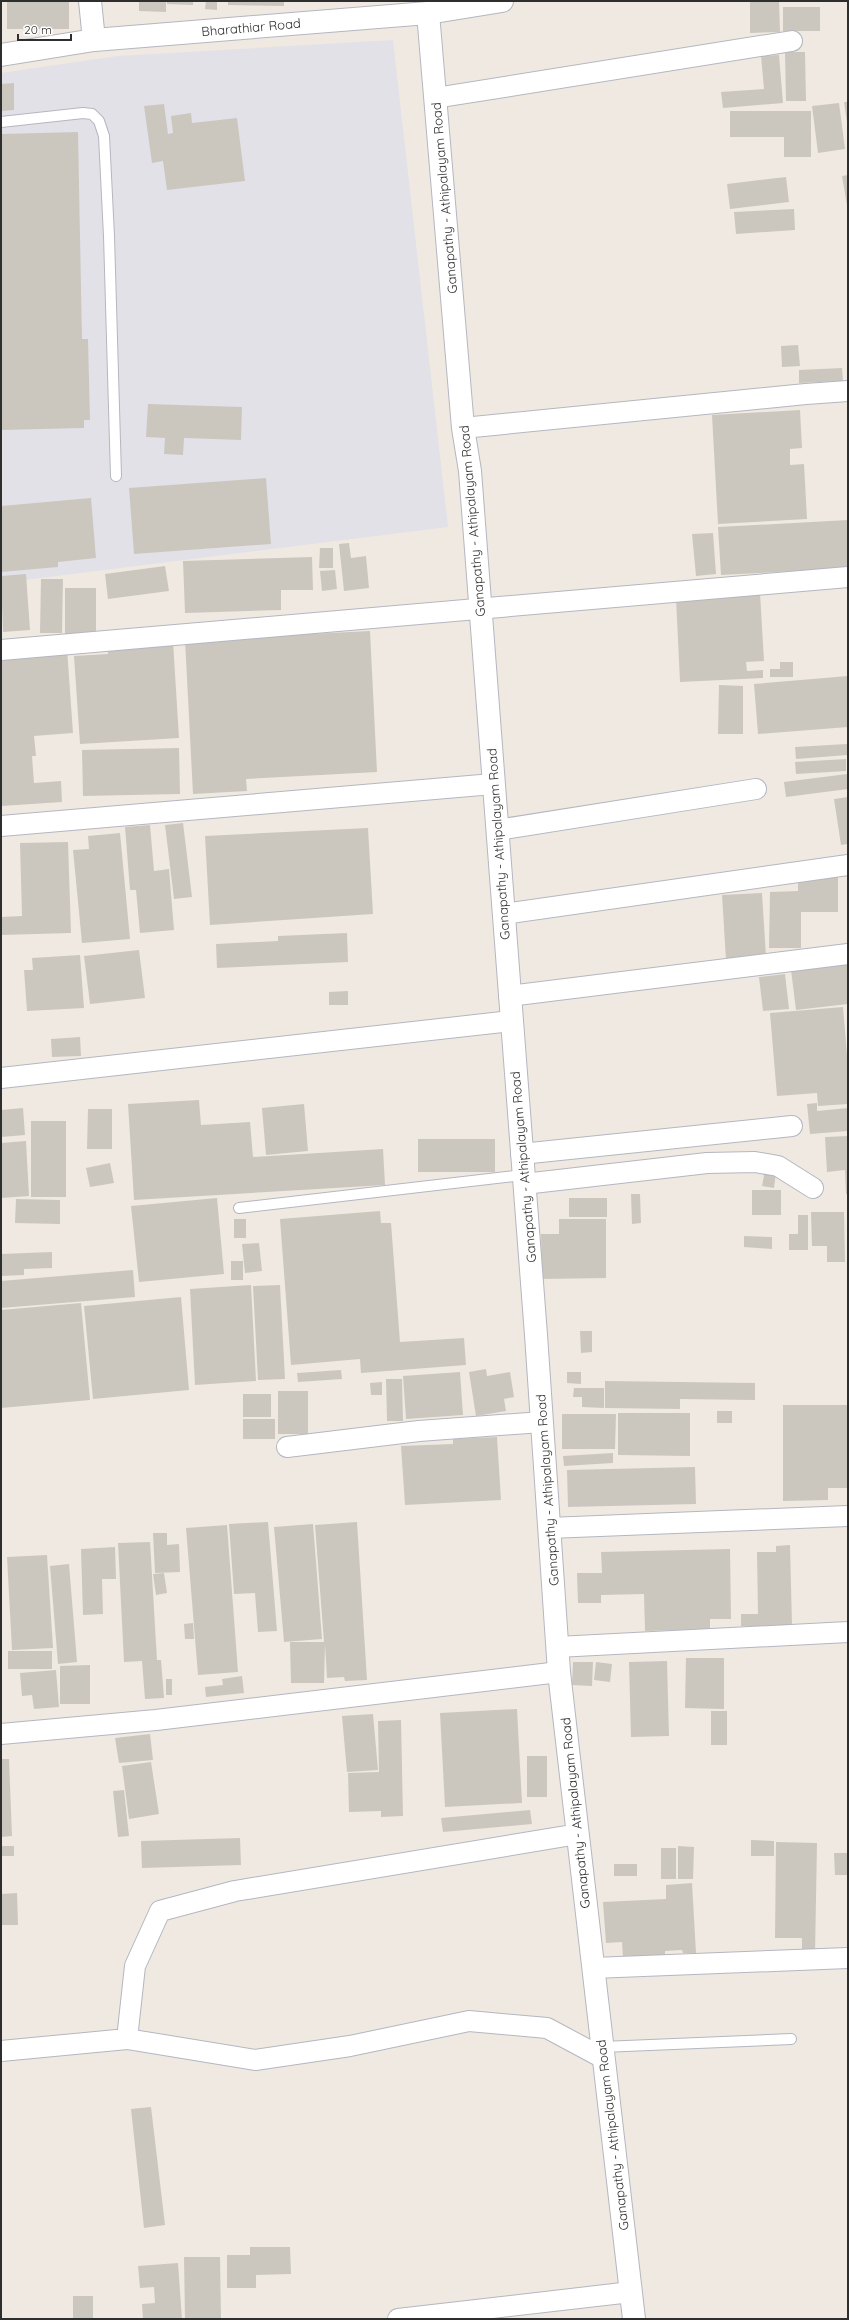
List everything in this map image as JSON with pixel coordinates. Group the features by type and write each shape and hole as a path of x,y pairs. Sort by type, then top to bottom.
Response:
{"main road":[{"path":"90,1 94,40"},
{"name":"Bharathiar Road","path":"1,54 94,40 428,13 502,1"},
{"name":"Ganapathy - Athipalayam Road","path":"428,13 463,428 470,471 542,1422 559,1672 634,2319"}],"street":[{"path":"435,98 792,41"},
{"path":"463,428 806,394 848,392"},
{"path":"1,650 480,607 848,577"},
{"path":"1,826 493,784"},
{"path":"497,830 756,789"},
{"path":"503,914 848,865"},
{"path":"509,996 848,954"},
{"path":"1,1078 511,1021"},
{"path":"522,1154 792,1126"},
{"path":"524,1180 707,1163 755,1162 778,1166 813,1188"},
{"path":"287,1447 419,1431 542,1422"},
{"path":"549,1528 848,1516"},
{"path":"558,1647 848,1632"},
{"path":"1,1734 156,1720 559,1672"},
{"path":"127,2039 134,1966 160,1911 236,1890 578,1834"},
{"path":"593,1968 848,1958"},
{"path":"1,2051 127,2039 255,2060 350,2046 469,2021 547,2028 602,2052"},
{"path":"398,2319 631,2292"}],"lane":[{"path":"1,122 83,113 92,114 99,121 104,136 109,236 116,476"},
{"path":"239,1208 524,1180"},
{"path":"602,2052 791,2039"}],"shaded area":[{"path":"393,40 448,527 1,583 1,73 117,56"}],"building":[{"path":"7,1 69,1 69,29 7,29"},
{"path":"139,1 166,1 166,12 139,11"},
{"path":"167,1 193,1 193,5 167,4"},
{"path":"206,1 217,1 217,10 205,9"},
{"path":"228,1 284,1 284,6 228,5"},
{"path":"750,1 779,1 780,32 750,33"},
{"path":"783,7 820,7 820,31 783,31"},
{"path":"785,52 805,52 806,101 786,101"},
{"path":"779,55 783,103 723,108 721,92 764,89 761,56"},
{"path":"14,83 14,110 1,111 1,84"},
{"path":"844,102 848,102 848,122 847,122"},
{"path":"839,103 845,149 818,153 812,106"},
{"path":"164,104 168,134 173,133 171,116 191,113 192,123 237,118 245,181 167,190 163,161 152,163 144,106"},
{"path":"730,111 811,111 811,157 784,157 784,137 730,137"},
{"path":"78,132 82,339 88,339 90,420 84,420 84,428 1,430 1,134"},
{"path":"848,175 848,205 847,205 842,176"},
{"path":"786,177 789,202 730,209 727,184"},
{"path":"794,209 795,230 736,234 734,212"},
{"path":"798,345 800,366 782,367 781,346"},
{"path":"842,368 843,381 799,383 799,370"},
{"path":"148,404 242,407 241,440 184,438 183,455 164,454 165,438 146,437"},
{"path":"800,410 802,448 790,449 790,465 804,464 807,519 718,524 712,415"},
{"path":"266,478 271,544 134,554 129,488"},
{"path":"91,498 96,558 58,562 58,567 1,572 1,506"},
{"path":"848,520 848,568 721,575 718,527"},
{"path":"713,533 716,574 696,576 692,534"},
{"path":"349,543 351,558 366,556 369,588 344,591 339,544"},
{"path":"320,548 333,548 333,568 319,568"},
{"path":"312,557 313,590 281,590 281,610 185,613 183,561"},
{"path":"165,566 169,591 108,599 105,574"},
{"path":"335,570 337,589 322,591 320,571"},
{"path":"26,574 30,630 3,632 1,576"},
{"path":"41,579 63,579 62,633 40,633"},
{"path":"65,588 96,588 96,635 65,635"},
{"path":"760,593 764,661 746,662 747,671 763,670 763,678 680,682 676,598"},
{"path":"370,631 377,772 246,779 247,791 193,794 185,640"},
{"path":"173,641 179,738 80,744 74,656 108,654 107,645"},
{"path":"67,649 73,733 34,736 36,756 32,756 34,783 61,781 62,802 1,806 1,654"},
{"path":"780,662 793,662 793,677 770,677 770,669 780,669"},
{"path":"848,676 848,727 758,734 754,684"},
{"path":"719,685 743,686 743,734 718,734"},
{"path":"847,744 847,755 796,759 795,747"},
{"path":"179,748 180,794 83,796 82,750"},
{"path":"846,759 846,771 796,774 795,762"},
{"path":"847,774 848,789 786,797 784,782"},
{"path":"848,797 848,844 841,845 834,799"},
{"path":"183,823 192,897 174,899 165,825"},
{"path":"150,825 154,871 169,869 174,930 140,933 136,890 130,890 125,827"},
{"path":"368,828 373,914 210,925 205,836"},
{"path":"120,833 130,939 82,943 73,850 89,849 88,836"},
{"path":"68,842 71,933 1,935 1,917 22,916 20,843"},
{"path":"838,877 838,912 801,912 801,948 769,948 770,892 798,891 798,878"},
{"path":"762,893 766,957 726,960 722,895"},
{"path":"347,933 348,962 217,968 216,944 278,941 278,936"},
{"path":"139,950 145,998 90,1004 84,956"},
{"path":"80,955 84,1008 27,1011 24,970 33,970 32,958"},
{"path":"848,963 848,1004 796,1010 791,970"},
{"path":"785,974 789,1009 763,1011 759,977"},
{"path":"348,991 348,1005 329,1005 329,992"},
{"path":"843,1007 848,1067 848,1104 818,1106 817,1093 777,1096 770,1013"},
{"path":"80,1037 81,1056 52,1057 51,1039"},
{"path":"199,1100 201,1125 250,1122 253,1157 383,1149 385,1185 134,1200 128,1104"},
{"path":"817,1103 817,1111 848,1108 848,1131 810,1134 807,1104"},
{"path":"304,1104 308,1151 266,1155 262,1108"},
{"path":"23,1108 25,1135 1,1137 1,1110"},
{"path":"88,1109 112,1109 112,1149 87,1149"},
{"path":"31,1121 66,1121 66,1197 31,1197"},
{"path":"848,1136 848,1194 846,1194 845,1170 827,1172 825,1137"},
{"path":"418,1139 495,1139 495,1172 418,1172"},
{"path":"26,1141 29,1196 1,1198 1,1143"},
{"path":"110,1163 114,1183 90,1187 86,1168"},
{"path":"765,1170 776,1172 774,1188 762,1186"},
{"path":"752,1190 781,1190 781,1215 752,1215"},
{"path":"631,1194 640,1194 641,1223 632,1224"},
{"path":"217,1198 224,1274 139,1282 131,1206"},
{"path":"569,1198 607,1198 607,1217 569,1217"},
{"path":"16,1199 60,1200 60,1224 15,1223"},
{"path":"380,1211 381,1223 391,1223 400,1342 464,1338 466,1365 361,1373 360,1359 291,1365 280,1219"},
{"path":"811,1212 844,1212 845,1262 827,1262 827,1246 812,1246"},
{"path":"798,1215 808,1215 808,1250 789,1250 789,1234 798,1234"},
{"path":"234,1219 246,1219 246,1238 234,1238"},
{"path":"559,1219 606,1219 606,1278 542,1279 541,1234 559,1234"},
{"path":"744,1236 772,1237 772,1249 744,1247"},
{"path":"259,1243 262,1271 245,1273 242,1244"},
{"path":"52,1252 52,1268 24,1269 24,1275 1,1276 1,1254"},
{"path":"231,1261 243,1261 243,1280 231,1280"},
{"path":"133,1270 135,1297 1,1308 1,1281"},
{"path":"251,1285 256,1381 195,1385 190,1289"},
{"path":"280,1285 285,1379 258,1380 253,1286"},
{"path":"181,1297 189,1390 93,1399 84,1306"},
{"path":"81,1303 90,1400 1,1408 1,1310"},
{"path":"580,1331 592,1331 592,1352 581,1353"},
{"path":"486,1369 487,1376 510,1372 514,1397 504,1399 506,1411 476,1416 469,1372"},
{"path":"341,1370 342,1379 298,1382 297,1373"},
{"path":"460,1372 463,1415 406,1419 403,1376"},
{"path":"567,1372 581,1372 581,1384 567,1383"},
{"path":"386,1379 402,1379 403,1421 387,1421"},
{"path":"605,1381 755,1383 755,1400 680,1399 680,1409 605,1408"},
{"path":"382,1382 382,1395 371,1395 370,1383"},
{"path":"574,1388 604,1388 604,1408 582,1407 582,1397 573,1397"},
{"path":"278,1391 308,1391 308,1434 278,1434"},
{"path":"243,1394 271,1394 271,1417 243,1417"},
{"path":"783,1405 848,1405 848,1488 828,1488 828,1500 783,1501"},
{"path":"717,1411 732,1411 732,1423 717,1423"},
{"path":"618,1413 690,1413 690,1456 618,1455"},
{"path":"562,1414 616,1414 615,1449 562,1449"},
{"path":"243,1419 275,1419 275,1439 243,1439"},
{"path":"497,1437 501,1500 405,1505 401,1446 453,1444 453,1439"},
{"path":"613,1453 613,1463 564,1466 563,1456"},
{"path":"695,1467 696,1504 568,1507 567,1470"},
{"path":"268,1522 277,1631 258,1632 255,1593 234,1594 229,1524"},
{"path":"357,1522 367,1680 345,1681 344,1677 327,1678 325,1644 324,1683 291,1683 290,1642 324,1642 315,1525"},
{"path":"313,1524 322,1639 284,1642 274,1527"},
{"path":"227,1525 238,1672 198,1675 186,1528"},
{"path":"153,1533 167,1533 167,1545 179,1544 180,1572 155,1573"},
{"path":"150,1542 157,1660 161,1660 164,1698 145,1699 142,1661 124,1662 118,1543"},
{"path":"790,1545 792,1625 741,1626 741,1614 758,1614 757,1552 776,1552 776,1546"},
{"path":"115,1547 116,1579 102,1579 103,1614 83,1615 81,1549"},
{"path":"730,1549 731,1619 710,1619 710,1629 645,1631 644,1594 601,1595 601,1603 578,1603 577,1573 602,1573 601,1552"},
{"path":"47,1555 53,1648 12,1650 7,1557"},
{"path":"69,1564 77,1662 58,1664 50,1566"},
{"path":"164,1573 167,1593 156,1595 153,1574"},
{"path":"193,1623 194,1639 185,1639 184,1624"},
{"path":"8,1651 52,1651 52,1669 8,1669"},
{"path":"686,1658 724,1658 724,1709 685,1708"},
{"path":"667,1661 669,1736 631,1737 629,1662"},
{"path":"573,1662 593,1662 592,1686 572,1685"},
{"path":"596,1662 612,1664 610,1682 594,1680"},
{"path":"90,1665 90,1704 60,1704 60,1666"},
{"path":"56,1670 59,1707 34,1709 32,1695 22,1696 20,1673"},
{"path":"242,1676 244,1693 206,1697 205,1687 223,1685 222,1679"},
{"path":"166,1679 172,1679 172,1695 166,1695"},
{"path":"517,1709 522,1803 445,1807 440,1713"},
{"path":"711,1711 727,1711 727,1745 711,1745"},
{"path":"373,1714 378,1770 347,1772 342,1716"},
{"path":"401,1720 403,1816 381,1817 381,1811 349,1812 348,1773 379,1772 378,1721"},
{"path":"150,1734 153,1760 119,1763 115,1738"},
{"path":"527,1756 547,1756 547,1797 527,1797"},
{"path":"1,1759 9,1759 12,1836 1,1837"},
{"path":"151,1762 159,1814 129,1819 122,1766"},
{"path":"124,1790 129,1836 118,1837 113,1791"},
{"path":"530,1810 532,1824 443,1832 441,1818"},
{"path":"240,1838 241,1865 142,1868 141,1841"},
{"path":"751,1840 774,1841 774,1856 751,1856"},
{"path":"776,1842 817,1843 815,1955 802,1954 802,1938 775,1938"},
{"path":"1,1846 14,1846 14,1856 1,1856"},
{"path":"678,1846 694,1847 693,1879 678,1879"},
{"path":"661,1848 676,1848 676,1879 661,1879"},
{"path":"834,1853 848,1853 848,1875 835,1875"},
{"path":"614,1864 637,1864 637,1876 614,1876"},
{"path":"692,1883 696,1953 683,1953 682,1950 665,1951 665,1955 623,1958 622,1942 606,1943 603,1902 666,1899 666,1885"},
{"path":"17,1893 18,1925 1,1925 1,1894"},
{"path":"151,2107 165,2225 144,2228 131,2109"},
{"path":"250,2247 290,2247 291,2274 256,2275 256,2288 227,2288 227,2255 250,2255"},
{"path":"184,2257 220,2257 221,2319 185,2319"},
{"path":"178,2263 182,2319 143,2319 142,2304 155,2303 154,2287 140,2288 138,2266"},
{"path":"73,2296 93,2296 93,2319 73,2319"}]}
